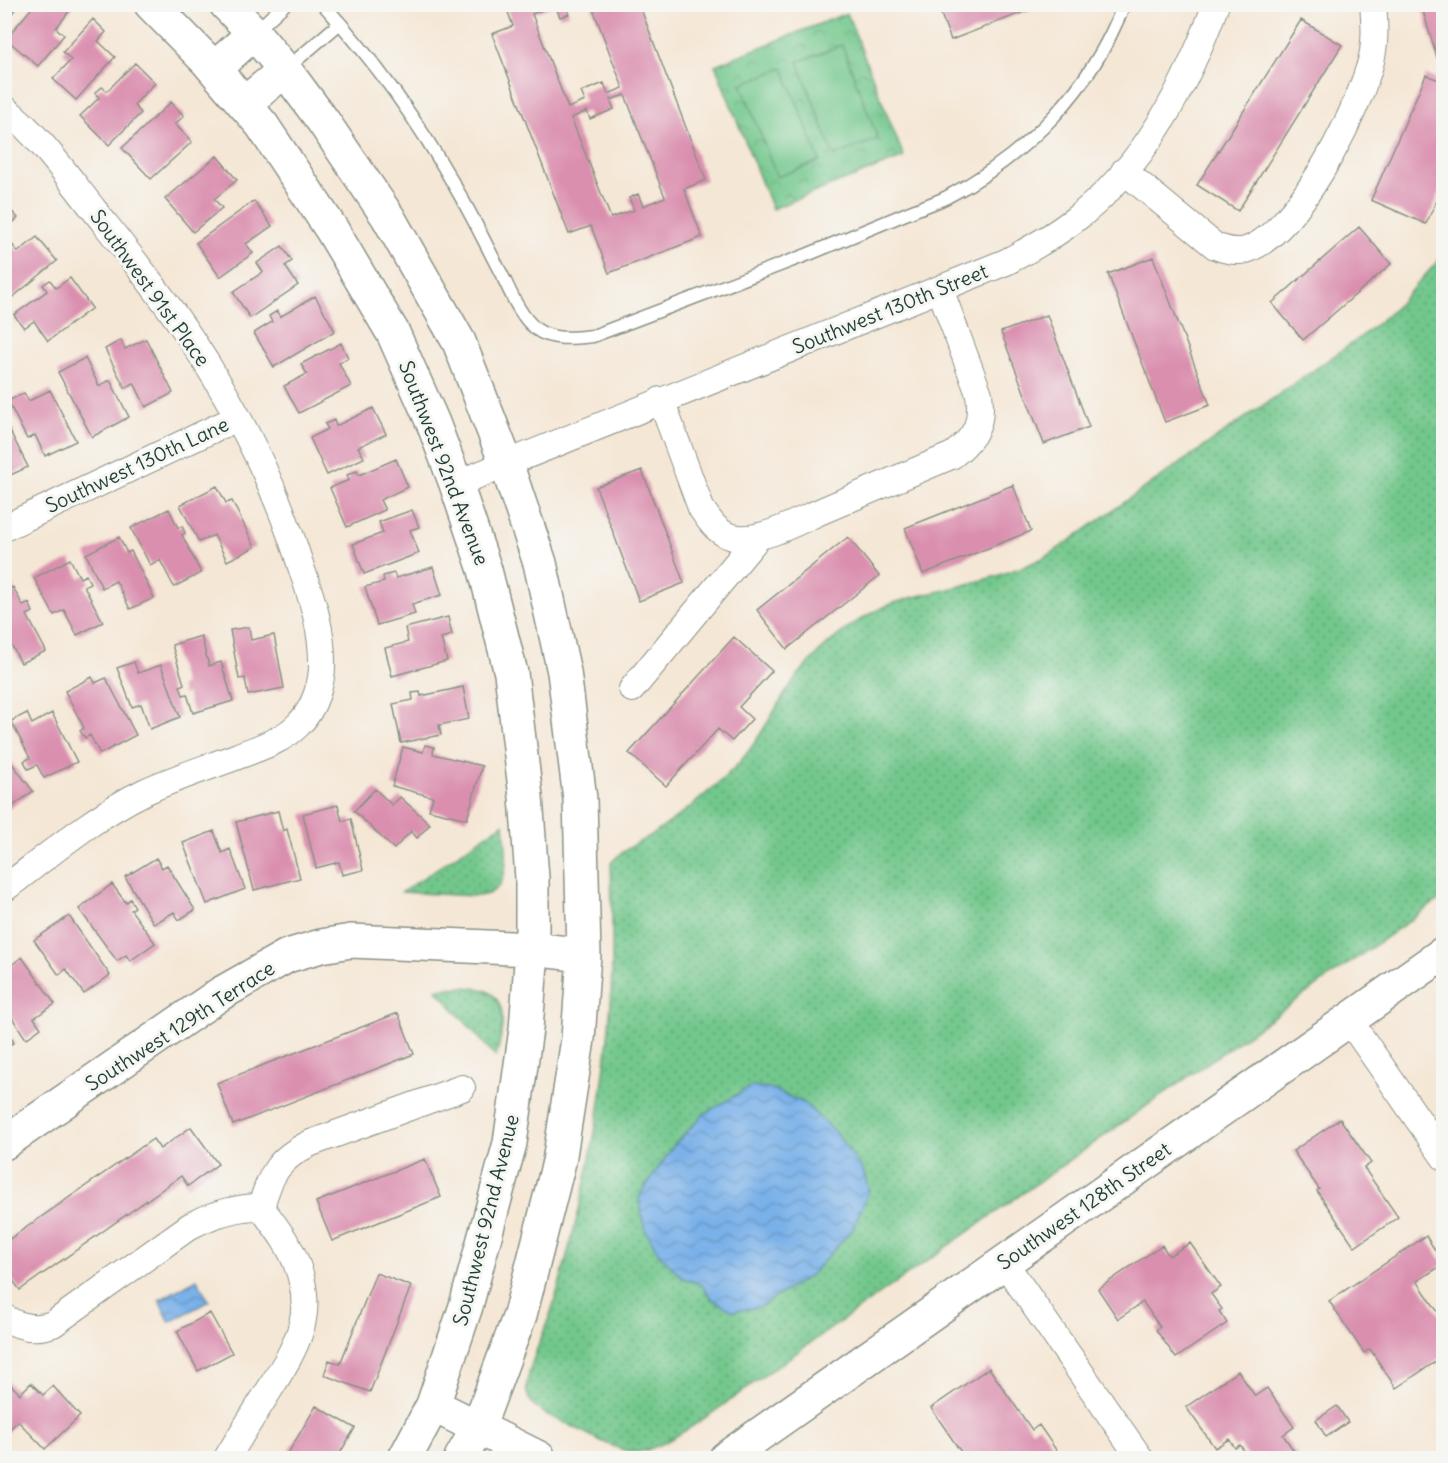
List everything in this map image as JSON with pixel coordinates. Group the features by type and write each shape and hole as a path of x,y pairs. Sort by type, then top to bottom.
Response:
{"street":[{"name":"Southwest 92nd Avenue","path":"151,4 214,69 262,125 332,230 393,333 433,423 456,484 485,570 511,674 526,797 532,878 532,949 526,1029 510,1143 466,1306 433,1405"},
{"path":"226,4 285,70 323,121 394,227 459,342 506,463 540,563 564,672 580,799 584,955 578,1039 559,1162 520,1315 478,1428 461,1458"},
{"name":"Southwest 130th Street","path":"456,484 1006,262 1040,244 1074,221 1098,199 1157,130 1188,74 1216,4"},
{"path":"1124,171 1215,246 1228,251 1243,251 1258,244 1272,234 1327,164 1352,112 1369,68 1373,50 1374,4"},
{"path":"214,69 254,33"},
{"path":"244,104 285,70"},
{"name":"Southwest 91st Place","path":"4,108 53,157 117,238 191,339 237,418 255,452 297,552 320,632 322,673 314,702 299,725 267,745 161,785 128,801 80,831 4,889"},
{"path":"661,400 701,508 710,522 723,534 738,538 759,536 953,455 966,445 976,431 981,410 979,394 940,289"},
{"name":"Southwest 130th Lane","path":"4,528 237,418"},
{"path":"632,689 759,536"},
{"name":"Southwest 129th Terrace","path":"4,1143 220,994 287,956 321,946 351,941 532,949 584,955"},
{"name":"Southwest 128th Street","path":"726,1458 1443,953"},
{"path":"1349,1020 1443,1157"},
{"path":"261,1207 274,1172 294,1151 462,1088"},
{"path":"4,1317 28,1328 53,1324 202,1219 237,1208 261,1207"},
{"path":"227,1458 294,1350 304,1317 305,1302 297,1266 285,1242 261,1207"},
{"path":"1004,1262 1140,1458"},
{"path":"405,1458 433,1405 539,1458"}],"lane":[{"path":"254,33 285,4"},
{"path":"323,4 407,111 457,189 513,297 528,321 546,335 568,338 593,336 846,239 946,197 986,174 1018,152 1066,104 1104,49 1124,4"},
{"path":"285,70 340,23"}],"green space":[{"path":"847,13 904,157 772,209 715,65"},
{"path":"842,45 878,139 834,156 798,62"},
{"path":"783,68 820,161 777,177 741,84"},
{"path":"1443,256 1443,897 680,1434 645,1451 633,1452 609,1444 539,1410 527,1394 528,1377 554,1303 572,1237 586,1179 602,1089 611,1000 611,863 622,853 688,809 733,769 757,739 799,674 844,631 891,604 998,576 1049,555 1358,339 1393,310"},
{"path":"504,823 505,870 502,881 496,889 487,894 474,896 402,892"},
{"path":"459,987 487,991 499,1004 502,1012 502,1031 496,1057 436,989"}],"water":[{"path":"752,1086 769,1088 804,1103 836,1133 863,1170 869,1191 852,1230 811,1275 760,1307 733,1311 713,1300 702,1285 683,1278 659,1254 644,1227 639,1197 674,1145 704,1114"},
{"path":"197,1279 209,1301 170,1322 159,1300"}],"building":[{"path":"4,4 19,4 4,24"},
{"path":"35,4 75,4 56,28 64,35 38,66 6,39"},
{"path":"505,4 565,4 569,14 560,17 555,5 532,14 568,108 585,101 581,92 604,83 608,94 623,88 591,4 639,4 706,180 684,189 702,237 609,273 591,226 569,234 492,34 513,26","holes":["625,95 665,197 643,206 638,194 629,198 634,210 611,218 571,118 587,111 590,119 614,109 610,100"]},
{"path":"937,4 1042,4 1042,5 951,40"},
{"path":"1421,4 1444,4 1444,56 1437,58"},
{"path":"93,19 106,32 98,41 115,57 76,100 53,79 71,60 63,52"},
{"path":"1301,20 1342,45 1238,211 1197,185"},
{"path":"135,63 155,83 134,105 141,113 109,145 80,116 99,98 95,93 102,87 107,91"},
{"path":"1426,75 1444,82 1444,184 1426,224 1371,200"},
{"path":"171,102 184,116 175,124 192,142 151,179 122,148"},
{"path":"217,156 237,180 214,199 222,208 193,232 165,199"},
{"path":"254,201 272,226 246,244 253,253 220,277 196,243"},
{"path":"4,203 18,218 4,231"},
{"path":"1359,227 1391,264 1303,340 1272,303"},
{"path":"37,237 57,261 13,297 4,287 4,248 11,243 18,252"},
{"path":"282,246 292,261 285,266 298,285 250,318 233,292 263,272 257,263"},
{"path":"1153,257 1210,405 1165,422 1108,274"},
{"path":"70,278 92,308 48,341 34,321 24,328 14,315 47,291 43,285 50,280 56,288"},
{"path":"315,296 335,331 274,367 254,333 272,322 269,316 277,311 280,317"},
{"path":"1047,315 1089,427 1044,444 1001,332"},
{"path":"146,339 173,393 146,407 134,383 125,388 105,349 121,340 125,349"},
{"path":"341,343 348,358 339,363 351,386 299,413 284,386 307,374 301,364"},
{"path":"85,358 99,386 110,380 129,417 92,437 58,372"},
{"path":"50,390 76,441 45,456 35,435 27,439 8,401 24,393 29,401"},
{"path":"373,408 386,434 358,447 364,458 327,475 310,438 328,429 325,424 334,420 336,426"},
{"path":"4,419 28,467 4,478"},
{"path":"396,459 408,487 380,500 385,510 347,527 330,488 349,480 347,475 357,471 359,475"},
{"path":"642,470 684,583 639,601 596,487"},
{"path":"1013,485 1031,531 923,574 905,528"},
{"path":"217,486 226,503 232,501 255,547 227,561 214,535 199,542 180,505"},
{"path":"169,509 178,528 182,526 185,533 182,535 201,573 174,587 160,560 150,565 131,528"},
{"path":"412,510 419,527 410,530 419,553 364,574 353,544 383,533 379,522"},
{"path":"119,537 127,553 131,551 154,598 130,609 116,581 102,588 86,554"},
{"path":"848,537 879,576 787,649 757,610"},
{"path":"70,559 80,578 86,575 90,583 84,586 103,622 77,635 64,610 54,615 34,578"},
{"path":"433,567 442,595 412,604 415,614 377,625 365,587 384,582 383,576 394,573 396,578"},
{"path":"13,587 23,606 29,603 33,612 27,615 46,651 21,663 7,637 4,639 4,592"},
{"path":"448,617 452,635 441,638 447,661 392,676 385,648 408,642 405,628"},
{"path":"249,627 251,640 274,635 284,688 248,695 245,678 239,679 230,630"},
{"path":"201,636 209,666 221,662 233,701 193,713 187,694 183,695 180,686 184,684 172,645"},
{"path":"734,637 772,671 739,707 752,719 732,741 718,729 666,786 629,753"},
{"path":"134,662 138,673 161,665 180,717 150,729 141,704 132,707 117,668"},
{"path":"92,677 95,683 106,678 136,735 100,754 90,735 85,738 80,731 84,728 65,691"},
{"path":"463,687 469,719 439,725 441,735 401,743 393,704 413,700 412,693 420,692 421,696"},
{"path":"27,713 32,724 52,713 77,762 44,778 37,765 28,769 24,761 30,758 11,721"},
{"path":"425,745 434,747 433,754 482,766 467,819 429,810 433,797 392,786 403,747 423,752"},
{"path":"4,753 33,791 9,809 4,803"},
{"path":"375,789 392,805 400,797 430,824 417,838 411,831 394,849 354,811"},
{"path":"338,805 342,821 351,819 363,870 342,875 339,862 316,868 303,814"},
{"path":"278,811 283,831 287,829 300,878 254,890 236,822"},
{"path":"214,831 222,853 230,849 245,889 207,904 183,843"},
{"path":"156,858 162,868 167,865 195,910 179,920 174,912 154,924 125,877"},
{"path":"112,884 126,903 130,899 135,907 131,910 155,943 130,961 126,955 117,961 79,909"},
{"path":"69,916 110,975 84,994 66,969 59,975 34,940"},
{"path":"22,957 55,1004 34,1018 41,1028 26,1039 5,1007 5,970"},
{"path":"398,1013 414,1054 233,1125 217,1083"},
{"path":"4,1029 14,1042 5,1049 8,1055 4,1058"},
{"path":"1340,1119 1371,1163 1364,1168 1398,1217 1355,1247 1293,1151"},
{"path":"191,1127 218,1164 188,1186 181,1176 20,1290 4,1269 4,1243 153,1139 160,1149"},
{"path":"425,1159 441,1197 332,1241 316,1202"},
{"path":"1426,1236 1444,1264 1417,1281 1444,1321 1444,1356 1396,1388 1370,1349 1364,1353 1329,1301"},
{"path":"1190,1243 1221,1287 1211,1294 1222,1309 1219,1311 1227,1323 1176,1358 1156,1330 1160,1327 1143,1302 1118,1319 1098,1289 1162,1245 1169,1256"},
{"path":"376,1273 411,1286 370,1392 324,1375 329,1360 340,1364"},
{"path":"210,1313 232,1353 198,1371 177,1331"},
{"path":"989,1368 1032,1430 1039,1425 1061,1457 965,1458 931,1408"},
{"path":"1238,1371 1255,1396 1267,1388 1294,1427 1283,1435 1299,1458 1249,1458 1240,1445 1235,1448 1229,1439 1215,1448 1186,1407"},
{"path":"4,1378 20,1394 31,1383 43,1395 53,1386 80,1416 45,1449 18,1421 6,1433"},
{"path":"316,1406 355,1428 337,1458 285,1458"},
{"path":"1337,1406 1348,1422 1326,1437 1316,1420"}]}
